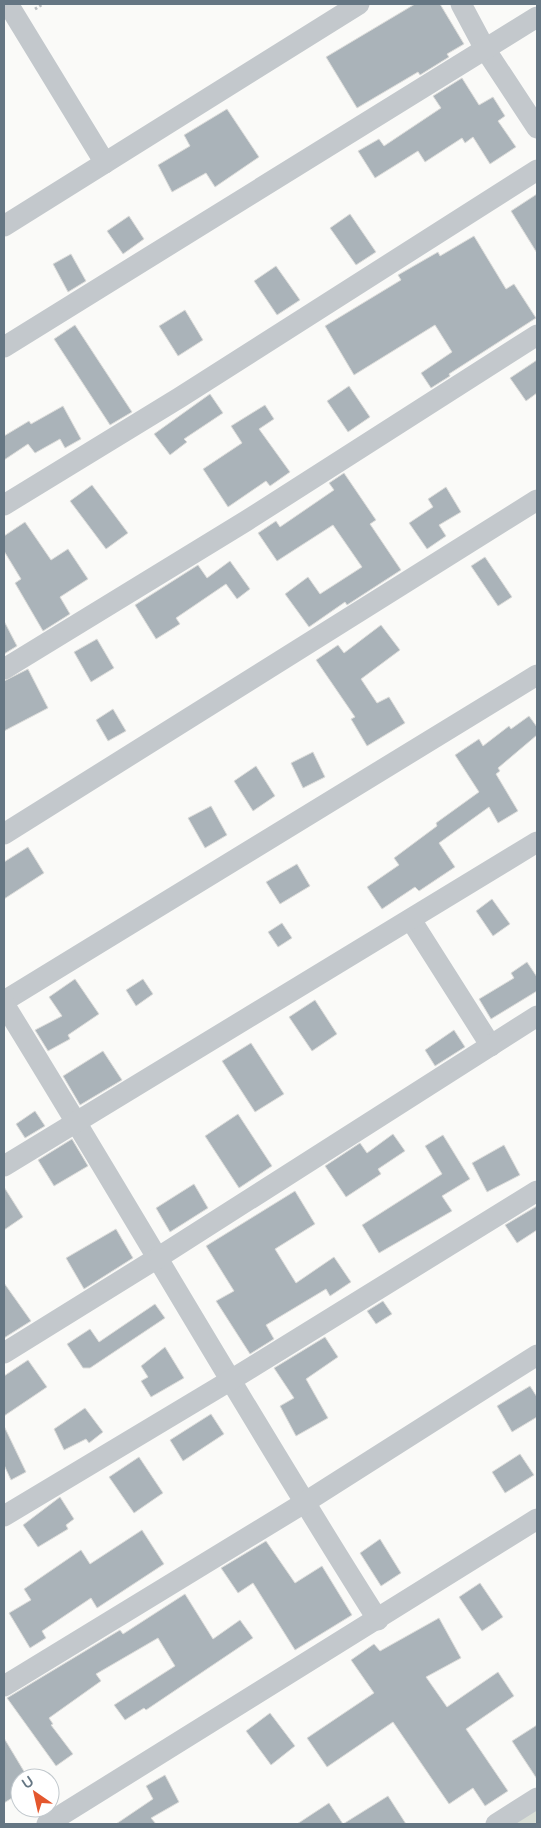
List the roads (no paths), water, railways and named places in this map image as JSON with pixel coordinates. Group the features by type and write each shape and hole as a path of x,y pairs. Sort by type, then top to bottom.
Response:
{"street":[{"path":"8,4 105,163"},
{"path":"4,226 359,4"},
{"path":"461,4 485,49 537,128"},
{"path":"4,347 537,17"},
{"path":"4,505 187,393 537,170"},
{"path":"4,669 246,521 537,334"},
{"path":"4,834 537,500"},
{"path":"378,1620 304,1503 159,1257 4,1002 537,675"},
{"path":"4,1166 537,842"},
{"path":"411,920 491,1046"},
{"path":"4,1353 159,1257 537,1016"},
{"path":"4,1516 231,1380 537,1192"},
{"path":"4,1686 304,1503 537,1355"},
{"path":"47,1824 378,1620 537,1519"},
{"path":"496,1824 537,1798"}]}
